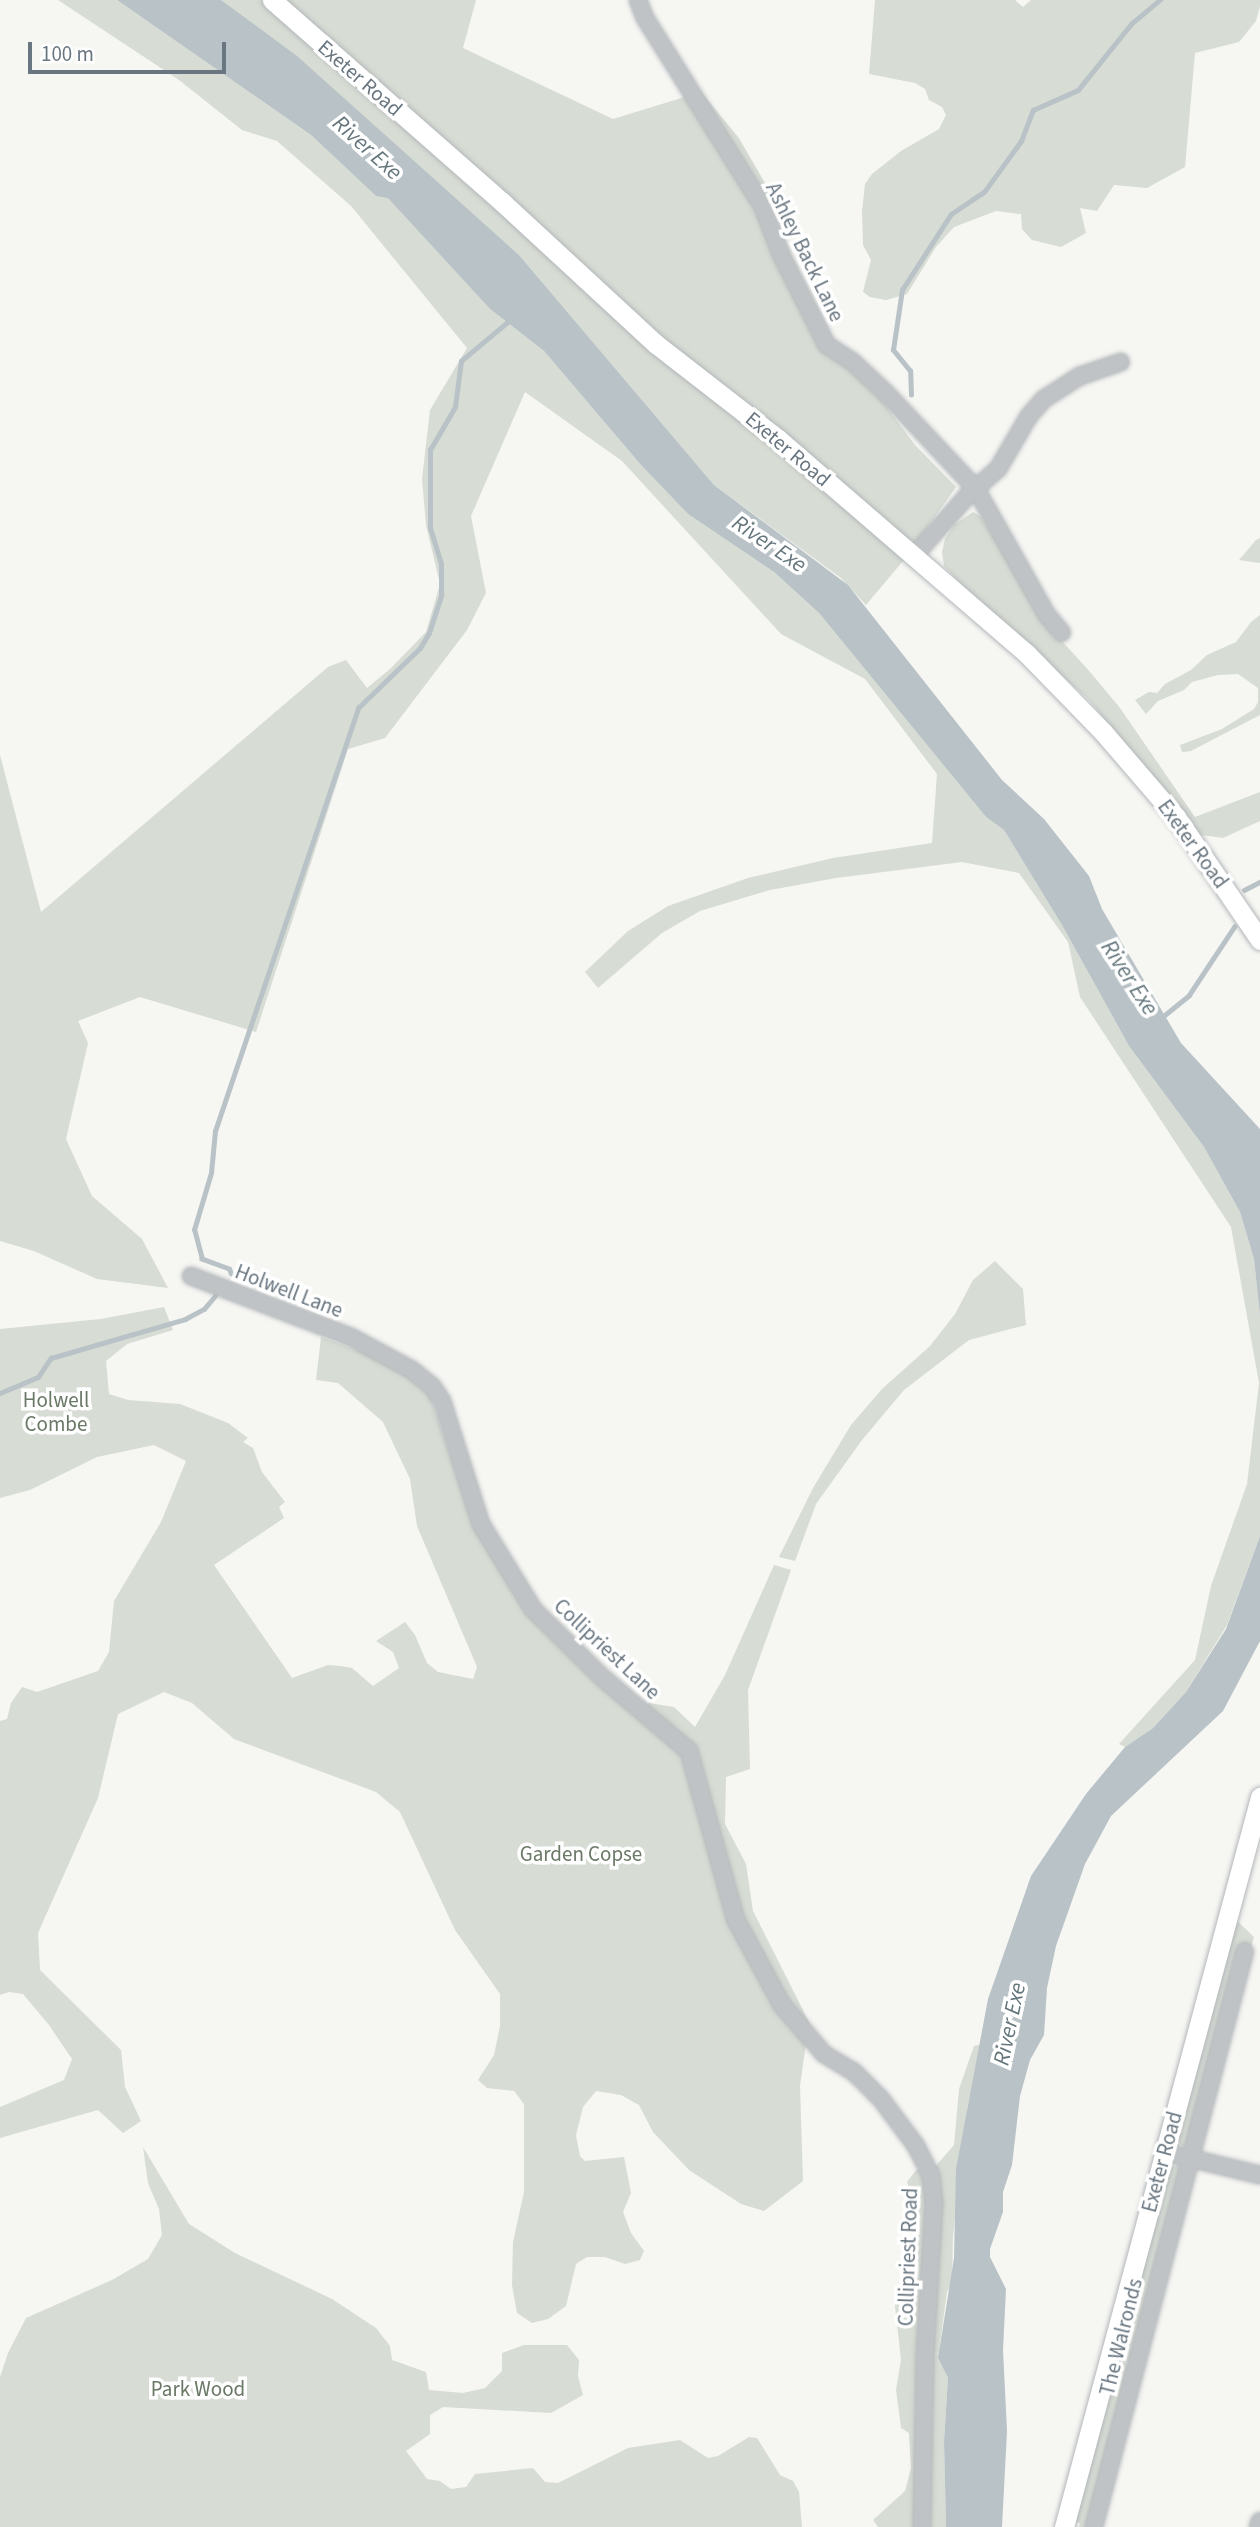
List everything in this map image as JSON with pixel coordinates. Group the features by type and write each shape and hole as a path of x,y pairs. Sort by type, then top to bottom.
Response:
{"main road":[{"name":"Exeter Road","path":"272,0 502,202 656,344 768,431 1027,654 1103,732 1176,817 1260,940"},
{"name":"Exeter Road","path":"1063,2527 1260,1797"}],"street":[{"name":"Ashley Back Lane","path":"638,0 645,18 763,207 781,254 827,345 853,362 886,393 976,489"},
{"path":"914,556 998,469 1029,416 1044,399 1080,376 1121,362"},
{"path":"976,489 1047,615 1062,633"},
{"name":"Holwell Lane","path":"191,1276 371,1346"},
{"name":"Collipriest Lane","path":"371,1346 412,1370 432,1387 442,1401 481,1524 533,1609 602,1677 689,1751 736,1920 782,2005"},
{"name":"The Walronds","path":"1094,2527 1245,1951"},
{"name":"Collipriest Road","path":"782,2005 824,2054 854,2072 881,2099 916,2146 931,2175 934,2203 925,2355 922,2527"},
{"path":"1164,2152 1260,2175"},
{"path":"1258,2527 1260,2521"}],"green space":[{"path":"58,0 117,0 311,135 376,196 388,197 490,309 544,351 641,465 688,514 774,572 819,613 986,817 1004,830 1062,925 1129,1046 1204,1147 1240,1212 1254,1259 1260,1316 1260,1536 1227,1625 1186,1692 1153,1728 1125,1747 1119,1744 1195,1660 1211,1586 1247,1484 1259,1383 1231,1227 1080,997 1068,942 1019,873 962,862 836,878 770,890 700,911 662,933 598,988 585,972 628,931 668,906 748,878 833,858 932,843 937,774 865,679 781,634 622,461 525,392 471,516 486,593 467,630 385,738 348,749 256,1032 140,997 78,1021 88,1043 66,1139 92,1196 142,1239 168,1288 97,1279 34,1251 0,1241 0,755 41,912 328,667 346,660 367,688 390,669 426,632 440,584 426,525 422,479 430,410 467,348 351,206 277,141 242,130 179,80"},
{"path":"221,0 476,0 463,48 613,119 701,92 739,138 776,202 763,207 827,345 853,362 915,445 956,487 908,555 866,605 841,578 714,485 519,255"},
{"path":"875,0 1015,0 1023,7 1031,0 1260,0 1260,6 1256,21 1239,42 1195,53 1185,167 1147,188 1114,185 1097,211 1080,208 1086,233 1061,247 1032,240 1022,229 1021,214 996,211 954,227 936,247 907,294 886,300 870,297 863,292 871,260 863,245 862,211 865,184 872,174 901,151 939,129 946,115 942,107 929,100 925,89 915,83 869,74"},
{"path":"973,512 980,516 1005,554 1054,637 1061,640 1120,708 1195,817 1260,792 1260,821 1223,838 1201,835 1088,699 944,566 942,552 945,539 954,525"},
{"path":"1260,538 1260,563 1239,560 1256,540"},
{"path":"1260,615 1260,715 1191,751 1182,752 1180,745 1222,729 1254,709 1258,702 1258,688 1238,674 1218,675 1192,682 1184,690 1158,701 1146,714 1135,700 1149,692 1157,693 1165,684 1191,670 1207,655 1236,642"},
{"path":"995,1261 1023,1289 1026,1325 969,1340 904,1390 862,1440 816,1504 795,1561 779,1557 813,1488 851,1425 882,1389 930,1346 955,1314 973,1280"},
{"name":"Garden Copse","path":"164,1307 173,1330 127,1344 106,1361 109,1394 128,1400 180,1404 228,1423 248,1438 243,1442 253,1448 262,1472 285,1502 279,1507 284,1518 214,1565 292,1678 328,1665 341,1666 352,1668 373,1686 399,1668 393,1652 376,1641 405,1622 415,1635 427,1663 438,1672 473,1679 477,1667 417,1526 410,1479 383,1422 338,1383 316,1380 321,1337 376,1357 410,1377 429,1393 475,1528 545,1630 635,1716 649,1703 674,1707 695,1727 725,1675 774,1565 791,1570 748,1690 750,1769 726,1777 725,1824 746,1864 753,1911 809,2022 800,2086 803,2181 764,2211 741,2204 689,2170 653,2132 639,2105 621,2095 596,2091 583,2107 576,2135 580,2156 585,2161 624,2157 631,2193 623,2212 631,2233 644,2251 640,2260 625,2264 605,2257 587,2257 576,2264 566,2306 548,2319 532,2323 517,2313 512,2285 513,2242 524,2192 524,2104 514,2091 487,2088 478,2080 494,2055 500,2026 500,1994 455,1930 400,1812 376,1792 234,1739 192,1703 164,1692 118,1714 98,1798 38,1933 40,1970 121,2050 125,2087 141,2121 123,2133 98,2110 0,2138 0,2107 64,2080 72,2059 49,2025 23,1994 9,1992 0,1995 0,1721 7,1719 11,1703 22,1687 37,1692 98,1671 109,1652 114,1601 161,1522 186,1461 154,1445 97,1457 30,1490 0,1498 0,1329 101,1319"},
{"path":"1234,1918 1254,1937 1187,2144 1182,2146 1176,2138"},
{"path":"982,2044 968,2104 953,2236 952,2283 947,2292 938,2358 948,2378 944,2441 946,2527 878,2527 873,2520 905,2491 911,2468 909,2433 901,2428 896,2390 901,2360 894,2297 906,2276 914,2201 907,2182 916,2170 934,2168 954,2145 959,2089 974,2046"},
{"name":"Park Wood","path":"143,2147 189,2224 235,2253 332,2299 376,2328 390,2346 392,2360 426,2372 429,2390 463,2393 485,2388 502,2371 502,2353 524,2345 567,2345 579,2360 578,2376 583,2395 551,2413 443,2407 430,2415 430,2434 406,2451 427,2479 440,2481 451,2489 466,2487 475,2474 533,2468 545,2482 558,2483 628,2448 680,2440 708,2458 718,2456 749,2437 757,2438 780,2475 793,2481 799,2492 802,2527 0,2527 0,2377 8,2353 26,2318 112,2280 148,2259 162,2235 159,2209 148,2183"},
{"path":"1178,2165 1180,2169 1089,2527 1079,2527 1080,2523 1072,2521 1170,2168"}],"water":[{"name":"River Exe","path":"117,0 221,0 297,56 519,255 714,485 848,585 1002,780 1044,819 1089,876 1102,909 1181,1043 1260,1129 1260,1316 1254,1259 1240,1212 1204,1147 1129,1046 1062,925 1004,830 986,817 819,613 774,572 688,514 641,465 544,351 490,309 388,198 376,196 311,135"},
{"name":"River Exe","path":"1260,1536 1260,1641 1223,1711 1111,1816 1085,1864 1056,1946 1047,1988 1044,2035 1030,2060 1020,2096 1012,2165 1003,2192 1003,2212 990,2249 990,2257 1006,2289 1003,2350 1007,2431 1002,2527 946,2527 944,2441 948,2378 938,2358 954,2258 956,2169 988,1999 1031,1876 1086,1794 1125,1747 1153,1728 1186,1692 1226,1629"}],"waterway":[{"path":"911,395 910,371 893,350 902,290 951,214 984,192 1021,141 1033,110 1078,90 1131,24 1160,0"},
{"path":"231,1274 229,1269 202,1259 194,1230 211,1173 215,1131 358,708 420,648 429,633 441,595 441,564 430,529 430,450 455,407 461,361 511,319"},
{"path":"1244,890 1260,882"},
{"name":"River Exe","path":"1161,1018 1189,995 1234,927"},
{"path":"0,1393 38,1377 51,1358 185,1319 204,1309 215,1296"}],"park label":[{"name":"Holwell Combe","path":"56,1412"}]}
